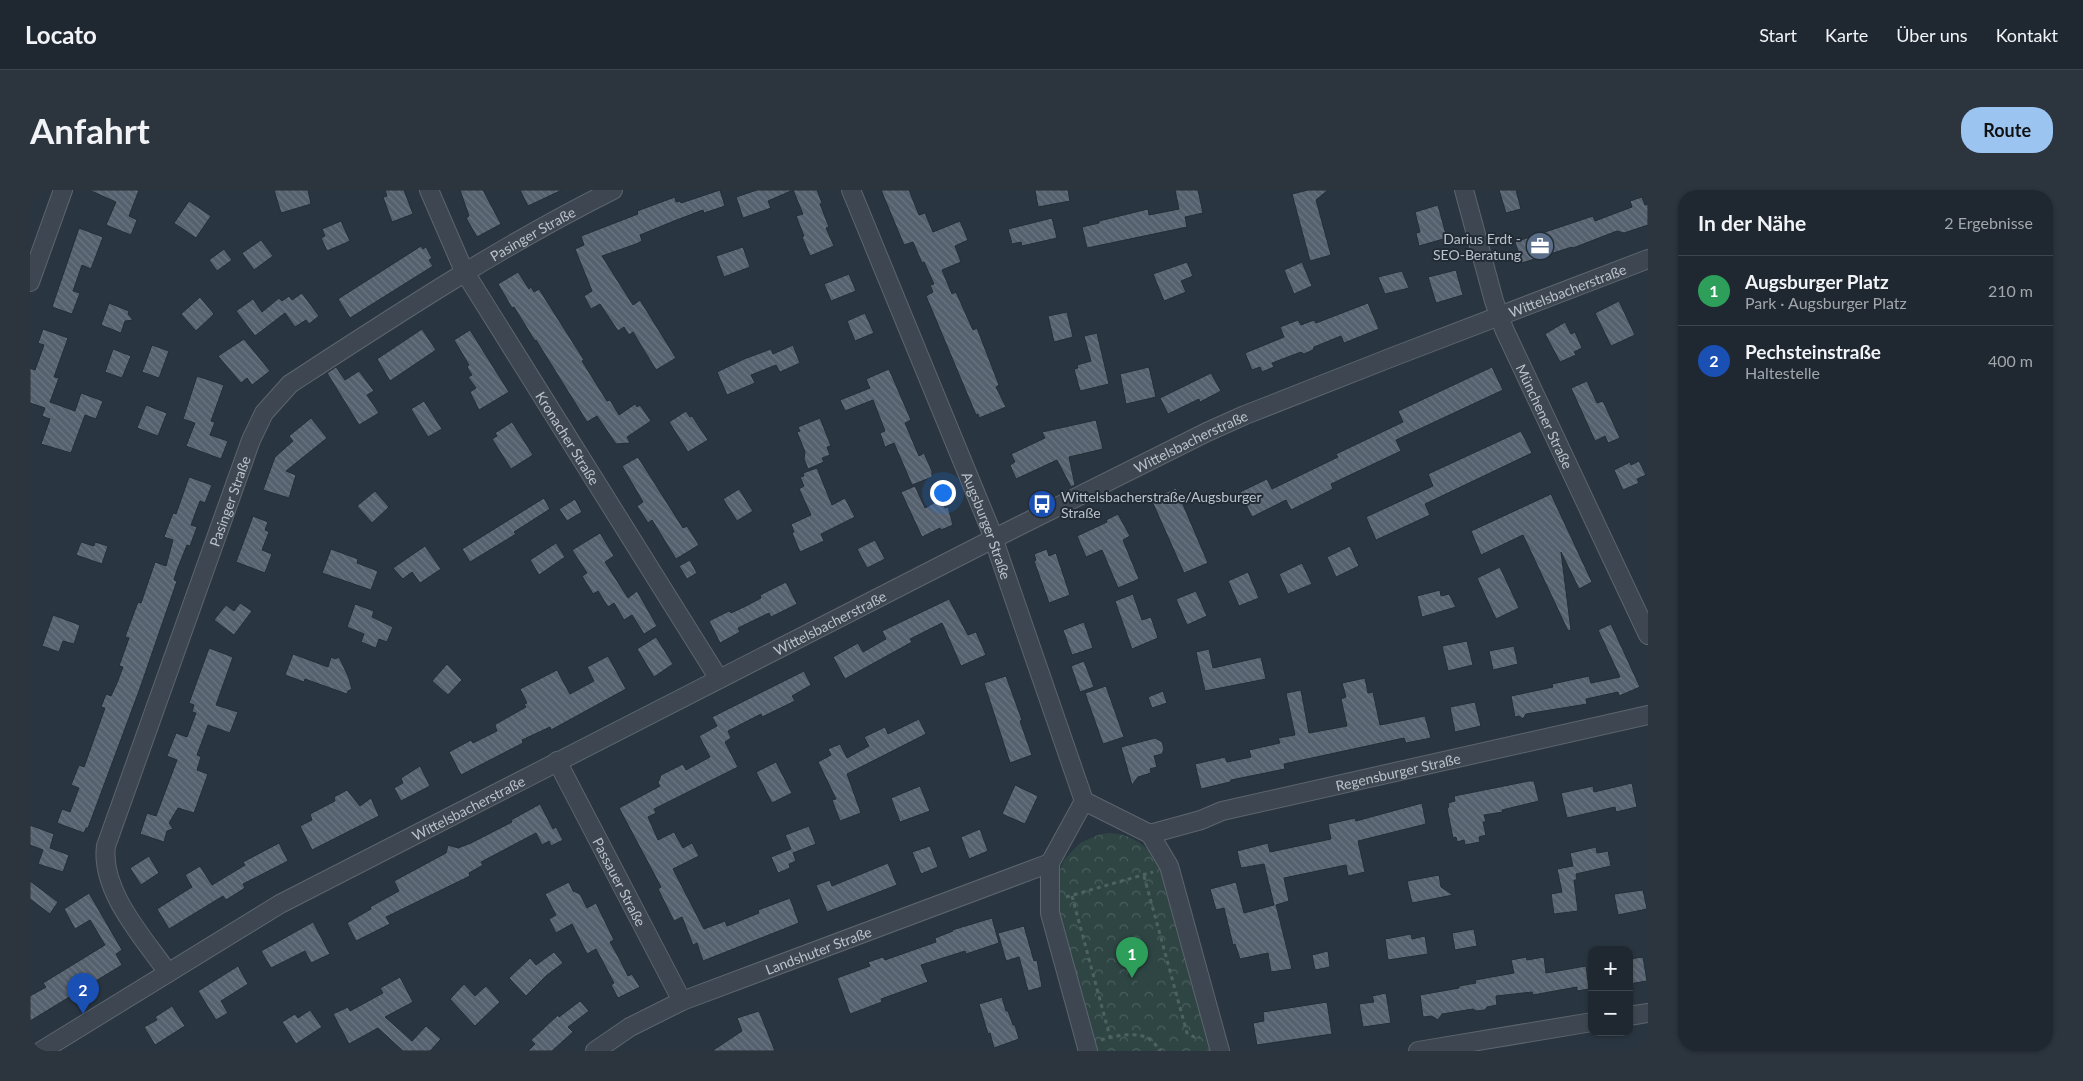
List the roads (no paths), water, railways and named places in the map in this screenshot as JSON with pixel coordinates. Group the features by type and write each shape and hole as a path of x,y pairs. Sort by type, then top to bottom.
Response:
{"street":[{"path":"30,282 63,190"},
{"name":"Kronacher Straße","path":"429,190 464,272 719,679"},
{"name":"Pasinger Straße","path":"168,973 114,894 105,865 106,846 251,440 264,413 290,384 464,272 559,217 613,190"},
{"name":"Augsburger Straße","path":"852,190 993,539 1084,801"},
{"name":"Münchener Straße","path":"1464,190 1499,316 1648,635"},
{"name":"Wittelsbacherstraße","path":"41,1051 280,904 993,539 1245,415 1648,260"},
{"name":"Regensburger Straße","path":"1150,834 1201,820 1231,809 1648,715"},
{"name":"Passauer Straße","path":"557,761 682,1001"},
{"path":"1087,1048 1050,912 1050,863 1084,801 1150,834 1169,866 1218,1043"},
{"name":"Landshuter Straße","path":"595,1051 630,1027 682,1001 1050,863"},
{"path":"1633,1015 1648,1012"},
{"path":"1418,1051 1588,1023"}],"place":[{"name":"Darius Erdt - SEO-Beratung","path":"1540,246"},
{"name":"Wittelsbacherstraße/Augsburger Straße","path":"1042,504"},
{"name":"Augsburger Platz","path":"1132,978"},
{"name":"Pechsteinstraße","path":"83,1014"}]}
